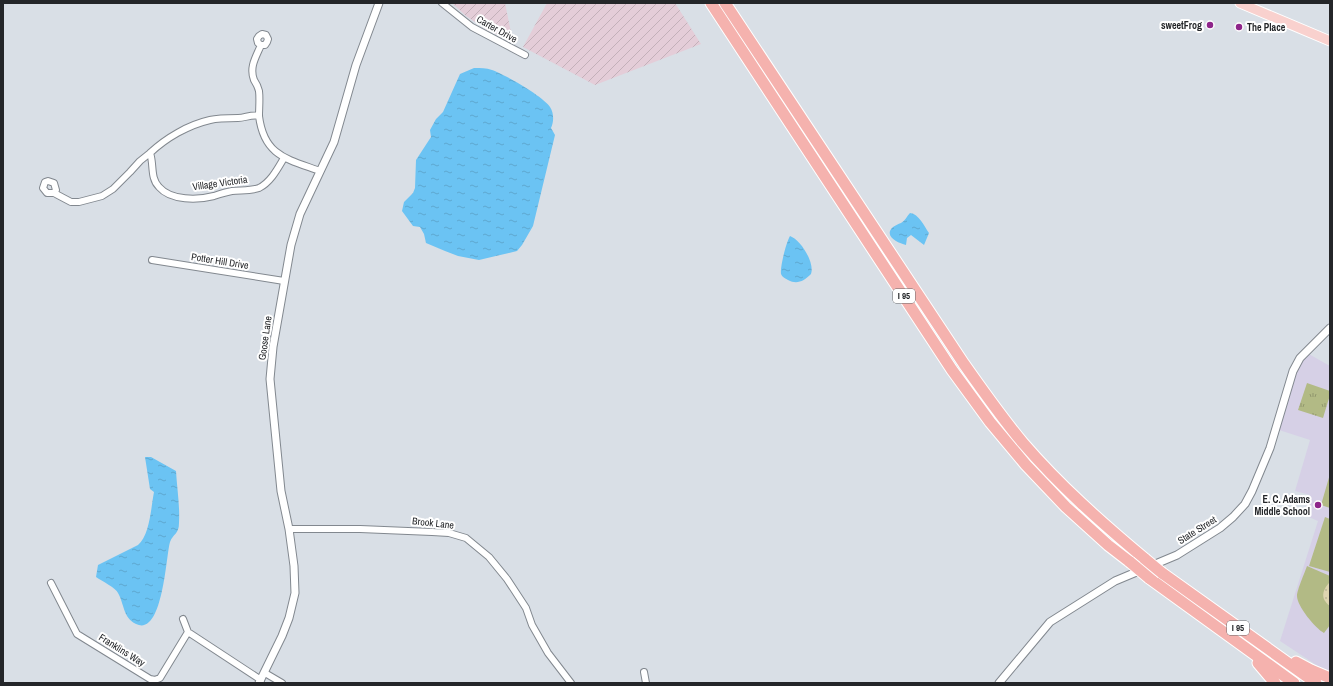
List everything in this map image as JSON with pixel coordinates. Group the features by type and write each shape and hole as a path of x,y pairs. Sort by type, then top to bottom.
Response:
{"highway":[{"name":"I 95","path":"725,3 960,358 993,405 1024,443 1063,486 1099,520 1162,573 1316,683"},
{"name":"I 95","path":"712,5 944,358 990,422 1026,465 1061,501 1108,545 1205,620 1294,683"},
{"path":"1221,616 1288,657 1311,670 1330,678"},
{"path":"1205,620 1261,665 1275,683"}],"main road":[{"path":"1240,3 1330,40"}],"street":[{"name":"Goose Lane","path":"260,681 282,636 289,618 295,593 294,566 289,529 281,491 270,379 273,347 290,245 298,221 334,142 356,65 379,3"},
{"name":"Carter Drive","path":"442,3 472,27 525,55"},
{"path":"261,45 252,66 254,78 259,90 259,116 264,136 271,148 284,158 320,171"},
{"path":"54,194 71,202 79,202 102,196 113,189 140,161 163,141 173,135 210,119 239,118 254,115 259,116"},
{"name":"Village Victoria","path":"150,153 152,160 152,171 156,183 160,188 166,193 177,196 199,198 214,196 230,191 259,188 269,180 284,158"},
{"name":"Potter Hill Drive","path":"152,260 284,281"},
{"name":"State Street","path":"999,683 1050,622 1115,581 1177,555 1220,528 1233,517 1244,504 1252,491 1270,448 1293,371 1300,358 1330,328"},
{"name":"Brook Lane","path":"289,529 425,531 448,533 466,538 489,557 507,579 526,608 532,625 548,653 571,683"},
{"name":"Franklins Way","path":"51,583 77,634 150,679 154,680 160,678 188,632"},
{"path":"184,619 188,632 260,681"},
{"path":"644,672 646,683"},
{"path":"265,673 282,683"}],"shaded area":[{"path":"452,3 505,3 513,42 487,30 466,16"},
{"path":"547,3 675,3 701,44 595,85 523,47"},
{"name":"E. C. Adams Middle School","path":"1307,353 1330,366 1330,674 1280,641 1318,521 1304,515 1310,495 1295,491 1310,440 1279,430 1294,374"}],"green space":[{"path":"1307,383 1330,391 1323,418 1298,410"},
{"path":"1330,474 1330,508 1321,505"},
{"path":"1325,517 1330,519 1330,572 1309,566"},
{"path":"1307,566 1330,576 1330,625 1324,633 1316,627 1307,616 1298,600 1298,590"}],"sand":[{"path":"1330,582 1330,606 1323,597 1323,594 1325,588"}],"water":[{"path":"474,68 488,69 498,72 523,86 540,98 551,109 553,123 551,128 555,135 533,226 522,245 517,251 479,260 458,256 426,243 424,234 420,227 413,226 402,211 404,202 413,193 415,188 416,160 431,137 430,130 436,119 443,112 460,74"},
{"path":"910,213 919,218 929,233 924,245 911,235 907,238 906,245 899,243 891,236 890,230 905,220"},
{"path":"790,236 803,247 809,258 812,269 811,274 806,279 797,282 788,280 781,274 781,266"},
{"path":"145,457 151,457 176,471 179,504 179,527 170,542 165,578 158,607 152,619 145,625 136,624 132,621 126,614 117,591 96,577 98,565 138,545 148,528 154,492 150,489"}],"place":[{"name":"sweetFrog","path":"1210,25"},
{"name":"The Place","path":"1239,27"},
{"name":"E. C. Adams Middle School","path":"1318,505"}]}
